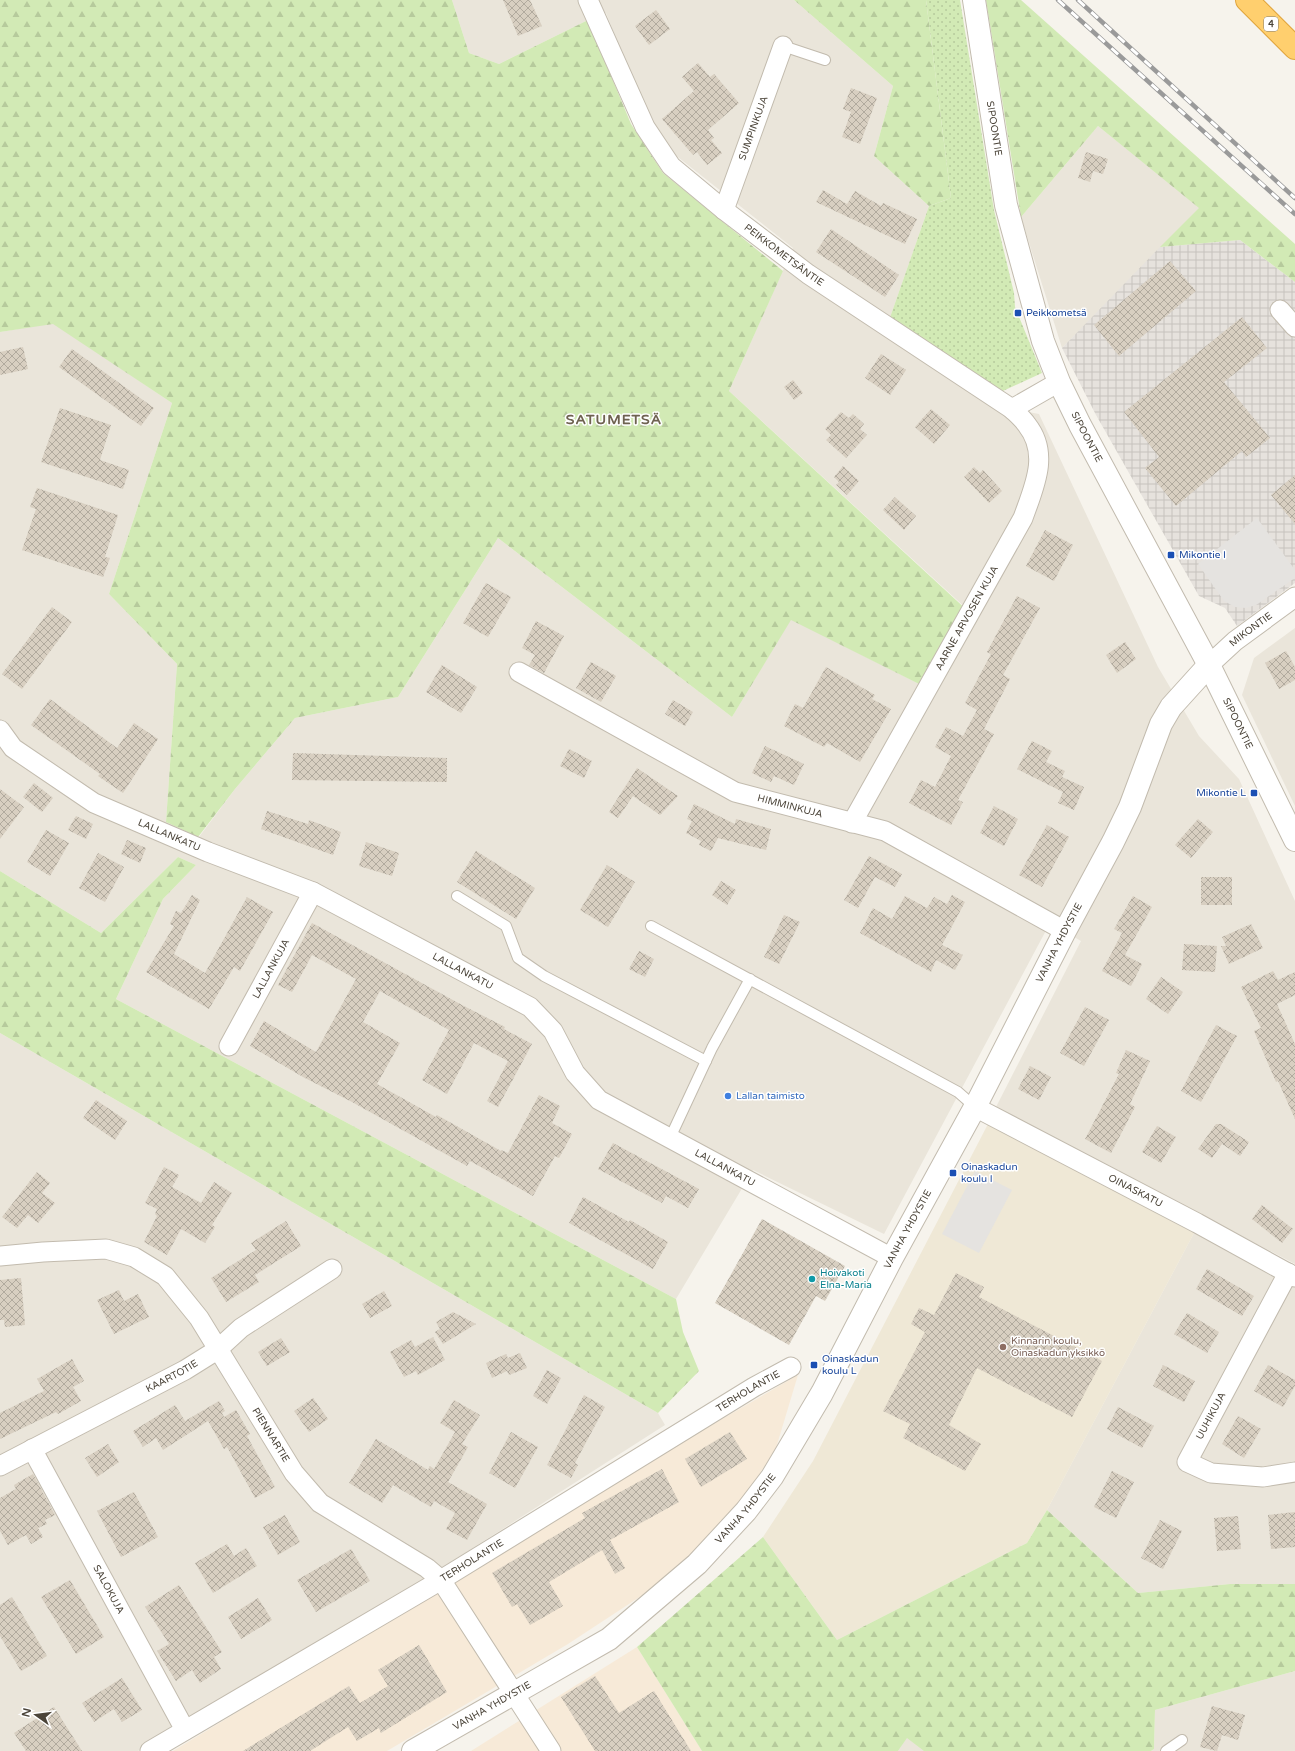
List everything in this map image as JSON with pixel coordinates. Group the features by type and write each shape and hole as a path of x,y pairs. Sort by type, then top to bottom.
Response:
{"highway":[{"name":"4","path":"1246,0 1295,48"}],"street":[{"name":"PEIKKOMETSÄNTIE","path":"588,0 645,127 671,166 724,210 808,274 1012,409"},
{"name":"SIPOONTIE","path":"974,0 1006,205 1043,342 1059,382 1080,425 1209,665 1295,840"},
{"name":"SUMPINKUJA","path":"724,210 783,46"},
{"path":"1280,310 1295,327"},
{"path":"1012,409 1059,382"},
{"name":"AARNE ARVOSEN KUJA","path":"852,823 1023,518 1038,475 1039,449 1028,426 1012,409"},
{"name":"MIKONTIE","path":"1209,665 1235,641 1295,598"},
{"name":"VANHA YHDYSTIE","path":"413,1751 609,1639 697,1564 746,1511 772,1477 822,1393 892,1258 975,1107 1065,931 1120,828 1130,807 1161,724 1171,707 1209,665"},
{"name":"HIMMINKUJA","path":"519,672 735,792 885,831 1065,931"},
{"name":"LALLANKATU","path":"0,730 13,748 94,803 208,852 313,892 530,1007 553,1031 575,1073 599,1100 892,1258"},
{"name":"LALLANKUJA","path":"229,1046 313,892"},
{"name":"OINASKATU","path":"975,1107 984,1110 1291,1275"},
{"name":"PIENNARTIE","path":"0,1256 106,1249 134,1257 165,1276 199,1318 217,1350 238,1379 294,1472 320,1503 427,1568 441,1580 551,1751"},
{"name":"KAARTOTIE","path":"0,1466 185,1370 217,1350 241,1328 332,1269"},
{"name":"UUHIKUJA","path":"1291,1275 1187,1462 1211,1473 1263,1477 1295,1472"},
{"name":"TERHOLANTIE","path":"150,1751 441,1580 754,1387 791,1366"},
{"name":"SALOKUJA","path":"32,1449 184,1730"}],"lane":[{"path":"783,46 825,60"},
{"path":"457,896 506,926 518,958 544,976 706,1061"},
{"path":"651,926 958,1092 975,1107"},
{"path":"670,1138 706,1061 750,979"},
{"path":"1166,1751 1182,1740"}],"shaded area":[{"path":"452,0 794,0 893,86 874,156 929,206 887,326 1012,409 1039,414 1158,667 1199,736 1239,779 1295,901 1295,1264 996,1107 1081,941 1050,923 884,1234 753,1170 676,1299 116,999 163,899 196,865 178,857 101,933 0,871 0,332 53,323 172,403 109,594 177,664 166,822 199,837 235,789 295,718 398,697 498,538 732,717 791,619 927,688 969,611 729,391 793,248 674,154 648,118 606,13 588,20 499,64 469,53"},
{"path":"1098,126 1200,208 1062,348 1021,217"},
{"path":"1240,240 1295,282 1295,583 1237,626 1225,608 1199,596 1096,415 1062,348 1160,247"},
{"path":"1257,518 1295,570 1295,578 1256,605 1246,608 1235,607 1224,601 1198,564"},
{"path":"1295,628 1295,806 1242,695 1254,658"},
{"path":"0,1033 658,1413 665,1425 418,1583 138,1751 0,1751"},
{"name":"Kinnarin koulu, Oinaskadun yksikkö","path":"988,1124 1194,1233 1047,1510 1027,1543 837,1640 763,1537 813,1461"},
{"path":"975,1171 1012,1190 979,1253 942,1234"},
{"path":"1194,1233 1295,1286 1295,1584 1230,1584 1138,1593 1047,1510"},
{"path":"798,1375 776,1448 730,1521 664,1581 568,1644 387,1751 173,1751 691,1437"},
{"path":"637,1647 702,1751 471,1751"},
{"path":"1295,1671 1295,1751 1151,1751 1154,1749 1155,1710"},
{"path":"907,1737 925,1751 898,1751"}],"green space":[{"path":"0,0 452,0 469,53 499,64 588,20 631,124 663,173 783,271 729,391 969,612 927,688 791,620 732,717 498,538 398,697 295,718 235,789 198,837 166,822 177,664 109,594 172,403 53,324 0,332"},
{"path":"794,0 926,0 951,198 929,206 874,156 893,86"},
{"path":"926,0 960,0 994,210 1014,293 1015,307 1042,373 992,396 887,326 929,206 951,198"},
{"path":"986,0 1021,0 1295,244 1295,282 1240,240 1160,247 1199,208 1098,126 1021,217"},
{"path":"178,857 196,865 163,899 116,999 676,1299 683,1332 699,1371 658,1413 0,1033 0,871 101,933"},
{"path":"1047,1510 1138,1593 1230,1584 1295,1584 1295,1671 1155,1710 1154,1749 1151,1751 924,1751 907,1738 898,1751 702,1751 637,1647 763,1537 837,1640 1027,1543"}],"building":[{"path":"503,0 530,0 542,26 518,36"},
{"path":"656,10 670,29 649,45 635,26"},
{"path":"698,63 710,77 714,74 739,103 708,130 714,138 711,140 722,153 707,165 697,152 693,155 662,119 694,91 682,77"},
{"path":"851,88 877,98 860,144 842,137 851,112 843,109"},
{"path":"1086,152 1108,159 1103,174 1093,171 1090,182 1078,178"},
{"path":"823,190 847,204 855,191 881,206 883,203 917,219 905,244 816,202"},
{"path":"831,229 899,275 885,297 816,252"},
{"path":"1170,261 1196,291 1119,356 1094,325"},
{"path":"1242,317 1267,348 1224,382 1270,438 1246,457 1242,451 1176,506 1145,468 1159,457 1124,412"},
{"path":"23,347 28,369 0,375 0,352"},
{"path":"72,349 154,408 141,426 59,367"},
{"path":"881,354 906,370 890,395 865,378"},
{"path":"793,380 803,393 794,400 784,387"},
{"path":"60,408 111,425 100,460 129,470 123,489 41,462"},
{"path":"931,409 950,425 934,444 915,427"},
{"path":"841,412 849,418 853,414 864,424 860,429 867,435 846,458 826,440 831,435 825,429"},
{"path":"843,466 859,481 847,495 836,485 839,482 834,477"},
{"path":"974,467 980,473 983,470 1002,491 989,503 964,477"},
{"path":"1295,475 1295,524 1271,495"},
{"path":"37,488 118,515 105,557 110,558 103,577 22,550 36,509 30,507"},
{"path":"895,497 916,516 904,530 883,510"},
{"path":"1045,530 1073,545 1054,581 1026,566"},
{"path":"486,583 511,597 488,637 463,623"},
{"path":"1017,596 1040,608 1003,675 1010,679 984,729 994,734 958,800 963,802 951,825 909,803 921,780 935,787 951,756 935,747 946,727 963,736 977,710 965,703 991,654 987,652"},
{"path":"52,607 72,622 22,689 2,674"},
{"path":"536,621 564,636 544,673 529,665 535,655 522,648"},
{"path":"1125,642 1136,659 1117,673 1106,655"},
{"path":"1286,651 1295,667 1295,680 1279,689 1265,663"},
{"path":"591,662 616,676 601,702 576,688"},
{"path":"442,665 477,687 461,713 426,692"},
{"path":"826,667 875,695 872,699 891,709 860,762 827,743 824,747 784,726 795,704 803,708"},
{"path":"50,699 117,748 134,723 158,739 123,793 98,776 100,774 31,725"},
{"path":"673,700 693,712 685,726 665,714"},
{"path":"1032,741 1052,751 1046,762 1065,771 1062,777 1084,787 1074,810 1058,803 1063,792 1017,769"},
{"path":"765,746 804,764 794,785 774,776 771,782 752,773"},
{"path":"569,749 592,761 584,778 560,766"},
{"path":"293,753 447,758 447,782 292,780"},
{"path":"637,768 678,796 660,815 633,796 618,818 609,812"},
{"path":"34,783 53,798 42,812 23,797"},
{"path":"0,789 24,807 0,839"},
{"path":"694,804 735,824 736,819 771,829 766,850 718,838 711,851 699,845 701,841 686,833 692,821 687,819"},
{"path":"994,806 1018,819 1004,846 980,833"},
{"path":"267,811 308,824 309,820 341,832 333,855 261,829"},
{"path":"76,816 93,824 86,839 68,830"},
{"path":"1198,819 1213,832 1191,858 1175,845"},
{"path":"1047,825 1069,837 1042,887 1019,875"},
{"path":"46,830 69,843 50,876 27,862"},
{"path":"127,840 146,848 140,863 121,854"},
{"path":"366,842 399,853 392,876 359,866"},
{"path":"476,851 535,888 516,919 457,882"},
{"path":"98,853 124,867 105,902 79,888"},
{"path":"869,856 902,874 895,887 875,877 858,908 844,900"},
{"path":"607,865 635,882 608,927 580,910"},
{"path":"1201,877 1232,877 1232,905 1201,905"},
{"path":"721,881 736,890 727,905 712,895"},
{"path":"192,895 200,900 174,954 205,973 247,897 273,912 240,971 234,967 209,1009 146,972 174,926 170,924 176,911 181,913"},
{"path":"952,895 965,902 942,945 963,955 955,970 936,960 931,972 860,933 873,908 892,919 905,896 927,908 934,897 947,904"},
{"path":"1133,896 1152,907 1125,955 1142,964 1131,986 1102,971 1122,933 1114,929"},
{"path":"784,915 800,922 779,964 764,957"},
{"path":"312,923 505,1027 504,1029 532,1044 498,1107 487,1101 508,1061 474,1043 447,1094 422,1080 449,1030 380,991 363,1022 400,1043 377,1084 436,1117 437,1115 501,1151 508,1153 539,1095 560,1106 552,1123 572,1134 559,1158 555,1156 533,1196 470,1161 467,1166 352,1102 303,1077 250,1046 264,1021 316,1052 356,979 312,955 292,992 278,985"},
{"path":"1251,924 1263,948 1229,964 1221,946 1226,946 1222,937"},
{"path":"1184,944 1217,946 1215,972 1182,970"},
{"path":"639,951 654,959 645,977 629,969"},
{"path":"1273,971 1278,980 1295,972 1295,995 1277,1004 1295,1044 1295,1119 1278,1081 1276,1082 1254,1031 1261,1028 1241,987"},
{"path":"1161,977 1183,992 1168,1014 1146,999"},
{"path":"1085,1007 1109,1020 1084,1066 1060,1053"},
{"path":"1216,1025 1237,1036 1201,1102 1181,1091"},
{"path":"1126,1050 1150,1061 1130,1104 1135,1107 1111,1153 1085,1139 1119,1074 1116,1073"},
{"path":"1030,1066 1051,1077 1039,1100 1018,1089"},
{"path":"96,1100 127,1121 115,1140 83,1118"},
{"path":"1216,1124 1221,1124 1249,1142 1240,1156 1222,1144 1212,1158 1198,1149"},
{"path":"1157,1126 1176,1137 1161,1163 1142,1152"},
{"path":"613,1143 699,1189 688,1208 666,1196 662,1203 598,1169"},
{"path":"164,1167 179,1175 172,1187 201,1203 214,1182 232,1193 212,1225 215,1227 205,1243 181,1229 167,1255 144,1242 157,1216 155,1214 157,1209 145,1203"},
{"path":"37,1172 50,1183 42,1193 55,1203 38,1223 28,1215 17,1228 2,1217"},
{"path":"583,1197 629,1222 630,1220 668,1242 653,1269 569,1223"},
{"path":"1262,1205 1293,1229 1282,1243 1252,1219"},
{"name":"Hoivakoti Elna-Maria","path":"762,1219 845,1266 825,1301 816,1296 789,1345 715,1303"},
{"path":"286,1221 301,1246 255,1275 259,1282 226,1302 211,1278 256,1250 251,1243"},
{"path":"1207,1269 1254,1296 1242,1316 1196,1289"},
{"path":"956,1273 984,1287 979,1297 1102,1361 1072,1417 977,1368 949,1425 981,1444 965,1471 903,1438 910,1424 883,1411 925,1332 911,1324 919,1308 934,1315"},
{"path":"21,1278 25,1325 5,1327 4,1320 0,1320 0,1280"},
{"path":"119,1290 124,1301 138,1294 149,1317 114,1334 97,1300"},
{"path":"384,1291 392,1306 370,1318 362,1304"},
{"path":"453,1312 476,1324 443,1344 435,1332 440,1329 436,1322"},
{"path":"1187,1313 1219,1332 1207,1353 1174,1334"},
{"path":"433,1337 445,1360 418,1375 416,1371 404,1377 390,1352 411,1340 415,1347"},
{"path":"281,1338 290,1352 267,1366 258,1352"},
{"path":"520,1353 527,1368 509,1375 507,1371 492,1378 486,1363 506,1354 508,1358"},
{"path":"72,1359 84,1381 73,1387 81,1401 58,1414 56,1412 0,1439 0,1413 44,1391 37,1379"},
{"path":"1163,1365 1195,1381 1184,1402 1153,1386"},
{"path":"1268,1365 1295,1380 1295,1386 1283,1407 1254,1391"},
{"path":"547,1370 561,1378 547,1404 533,1396"},
{"path":"584,1395 605,1407 575,1463 578,1465 571,1478 547,1465"},
{"path":"313,1398 328,1419 309,1432 294,1411"},
{"path":"454,1400 480,1415 462,1444 468,1447 448,1482 487,1504 467,1540 446,1529 455,1513 434,1501 431,1507 393,1485 382,1503 349,1483 376,1439 428,1470 430,1466 434,1469 455,1432 440,1423"},
{"path":"219,1401 225,1411 222,1413 224,1417 236,1410 250,1434 247,1436 275,1487 255,1498 227,1447 224,1449 208,1421 163,1450 156,1438 143,1447 133,1431 175,1405 185,1421"},
{"path":"1118,1407 1154,1426 1142,1448 1107,1429"},
{"path":"1238,1416 1261,1429 1244,1458 1222,1444"},
{"path":"511,1432 538,1447 515,1488 489,1473"},
{"path":"730,1432 747,1459 701,1487 685,1459"},
{"path":"108,1444 119,1462 97,1477 85,1458"},
{"path":"662,1469 679,1502 610,1540 625,1568 615,1574 602,1550 549,1582 563,1606 530,1625 517,1604 512,1607 492,1573 585,1518 582,1513"},
{"path":"1112,1471 1134,1482 1116,1518 1094,1507"},
{"path":"33,1474 55,1515 45,1520 47,1524 38,1528 43,1537 31,1544 26,1535 8,1545 0,1531 0,1498 16,1489 14,1485"},
{"path":"134,1492 158,1537 121,1557 97,1511"},
{"path":"1295,1512 1295,1547 1271,1549 1268,1515"},
{"path":"285,1515 300,1542 278,1555 263,1527"},
{"path":"1238,1516 1241,1549 1217,1551 1214,1518"},
{"path":"1160,1520 1182,1531 1163,1569 1141,1558"},
{"path":"227,1544 234,1556 246,1548 257,1566 213,1593 195,1563"},
{"path":"351,1549 370,1581 316,1612 297,1580"},
{"path":"70,1580 104,1637 76,1654 41,1597"},
{"path":"179,1585 222,1652 214,1657 221,1669 200,1683 192,1670 176,1681 157,1651 169,1644 145,1607"},
{"path":"12,1597 47,1656 21,1671 0,1636 0,1605"},
{"path":"258,1598 272,1620 241,1639 228,1617"},
{"path":"419,1645 447,1692 381,1733 379,1728 357,1741 348,1727 310,1751 243,1751 349,1686 360,1703 388,1686 378,1670"},
{"path":"595,1676 619,1713 654,1691 691,1751 595,1751 561,1697"},
{"path":"122,1678 142,1710 122,1722 114,1709 94,1722 82,1703"},
{"path":"1212,1706 1245,1715 1238,1740 1222,1735 1217,1751 1200,1747"},
{"path":"54,1707 82,1751 26,1751 14,1733"}],"railway":[{"path":"1058,0 1295,214"},
{"path":"1078,0 1295,198"}],"place":[{"name":"Peikkometsä","path":"1018,313"},
{"name":"Mikontie I","path":"1171,555"},
{"name":"Mikontie L","path":"1254,793"},
{"name":"Lallan taimisto","path":"728,1096"},
{"name":"Oinaskadun koulu I","path":"953,1173"},
{"name":"Hoivakoti Elna-Maria","path":"812,1279"},
{"name":"Kinnarin koulu, Oinaskadun yksikkö","path":"1003,1347"},
{"name":"Oinaskadun koulu L","path":"814,1365"}],"district":[{"name":"SATUMETSÄ","path":"614,419"}]}
